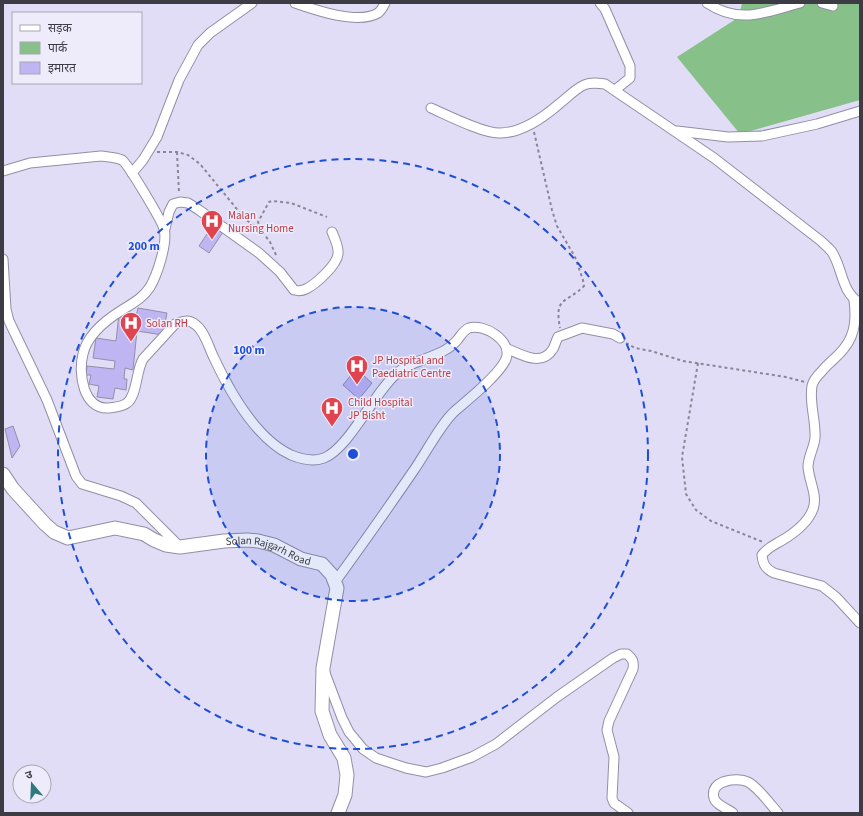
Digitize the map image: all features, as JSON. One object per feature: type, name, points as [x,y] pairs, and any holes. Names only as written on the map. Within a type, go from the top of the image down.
[{"type":"main road","name":"Solan Rajgarh Road","points":[[3,474],[13,489],[54,532],[68,538],[115,528],[144,534],[166,545],[180,547],[247,540],[274,545],[301,559],[322,564],[332,575],[335,582]]},
{"type":"main road","points":[[335,582],[337,588],[323,668],[322,711],[330,735],[344,758],[347,775],[345,795],[338,813]]},
{"type":"street","points":[[132,173],[158,137],[179,80],[198,46],[210,33],[252,3]]},
{"type":"street","points":[[296,3],[321,12],[358,18],[371,16],[379,12],[384,3]]},
{"type":"street","points":[[600,3],[605,9],[630,66],[630,78],[615,90]]},
{"type":"street","points":[[707,3],[718,10],[732,14],[755,15],[800,3]]},
{"type":"street","points":[[822,3],[833,6]]},
{"type":"street","points":[[431,108],[489,132],[500,133],[517,130],[532,123],[584,85],[594,83],[605,84],[714,158],[832,251],[837,261],[847,292],[857,302],[853,333],[846,346],[824,368],[812,384],[811,393],[815,440],[808,468],[813,489],[814,507],[810,517],[802,525],[762,555],[764,566],[768,570],[826,588],[860,623]]},
{"type":"street","points":[[674,131],[728,137],[762,136],[817,124],[860,111]]},
{"type":"street","points":[[3,171],[30,163],[101,156],[122,160],[132,173],[165,229]]},
{"type":"street","points":[[332,232],[338,254],[334,265],[307,289],[299,291],[294,290],[280,272],[260,253],[199,210],[188,203],[180,202],[174,204],[171,208],[165,229],[165,241],[155,277],[149,288],[140,299],[121,310],[88,340],[83,354],[82,373],[84,389],[88,398],[98,406],[106,408],[117,407],[126,403],[131,398],[134,391],[136,377],[143,359],[175,324],[181,321],[188,321],[196,325],[204,336],[214,359],[238,402],[260,432],[279,450],[299,459],[312,460],[324,458],[336,450],[397,372],[452,346],[464,331],[470,328],[477,327],[492,332],[502,340],[508,349],[528,358],[534,359],[541,358],[548,354],[553,349],[558,337],[582,328],[613,334],[620,338]]},
{"type":"street","points":[[3,259],[6,309],[9,321],[47,400],[76,476],[82,484],[121,496],[136,503],[180,547]]},
{"type":"street","points":[[335,582],[451,415],[486,384],[504,363],[508,349]]},
{"type":"street","points":[[323,668],[342,718],[349,732],[363,749],[376,758],[406,768],[426,772],[472,757],[496,744],[557,697],[614,658],[621,654],[628,654],[633,658],[633,669],[609,721],[607,730],[614,756],[612,798],[614,803],[628,813]]},
{"type":"street","points":[[733,813],[716,802],[714,798],[714,791],[718,784],[728,780],[737,779],[748,782],[759,791],[778,813]]},
{"type":"path","points":[[532,123],[557,226],[575,257],[584,286],[560,304],[558,313],[562,336]]},
{"type":"path","points":[[148,152],[177,152],[188,155],[200,164],[245,219],[261,230]]},
{"type":"path","points":[[177,152],[180,202]]},
{"type":"path","points":[[278,259],[258,222],[265,210],[266,205],[272,201],[291,203],[327,217]]},
{"type":"path","points":[[620,338],[628,345],[635,348],[651,351],[683,361],[786,377],[812,384]]},
{"type":"path","points":[[698,363],[682,457],[686,494],[696,510],[711,521],[772,546]]},
{"type":"green space","points":[[742,3],[860,3],[860,100],[740,134],[677,57],[739,17]]},
{"type":"building","points":[[213,225],[223,232],[209,253],[199,246]]},
{"type":"building","points":[[138,308],[167,313],[163,335],[137,331],[133,370],[125,368],[124,379],[127,379],[126,390],[115,388],[113,399],[97,397],[99,386],[89,384],[91,375],[86,375],[87,366],[114,369],[115,361],[93,358],[96,338],[116,341],[119,314],[136,316]]},
{"type":"building","points":[[356,369],[372,383],[359,399],[343,385]]},
{"type":"building","points":[[13,426],[20,446],[12,458],[5,429]]},
{"type":"place","name":"Malan Nursing Home","points":[[212,240]]},
{"type":"place","name":"Solan RH","points":[[131,342]]},
{"type":"place","name":"JP Hospital and Paediatric Centre","points":[[357,386]]},
{"type":"place","name":"Child Hospital JP Bisht","points":[[332,428]]}]
